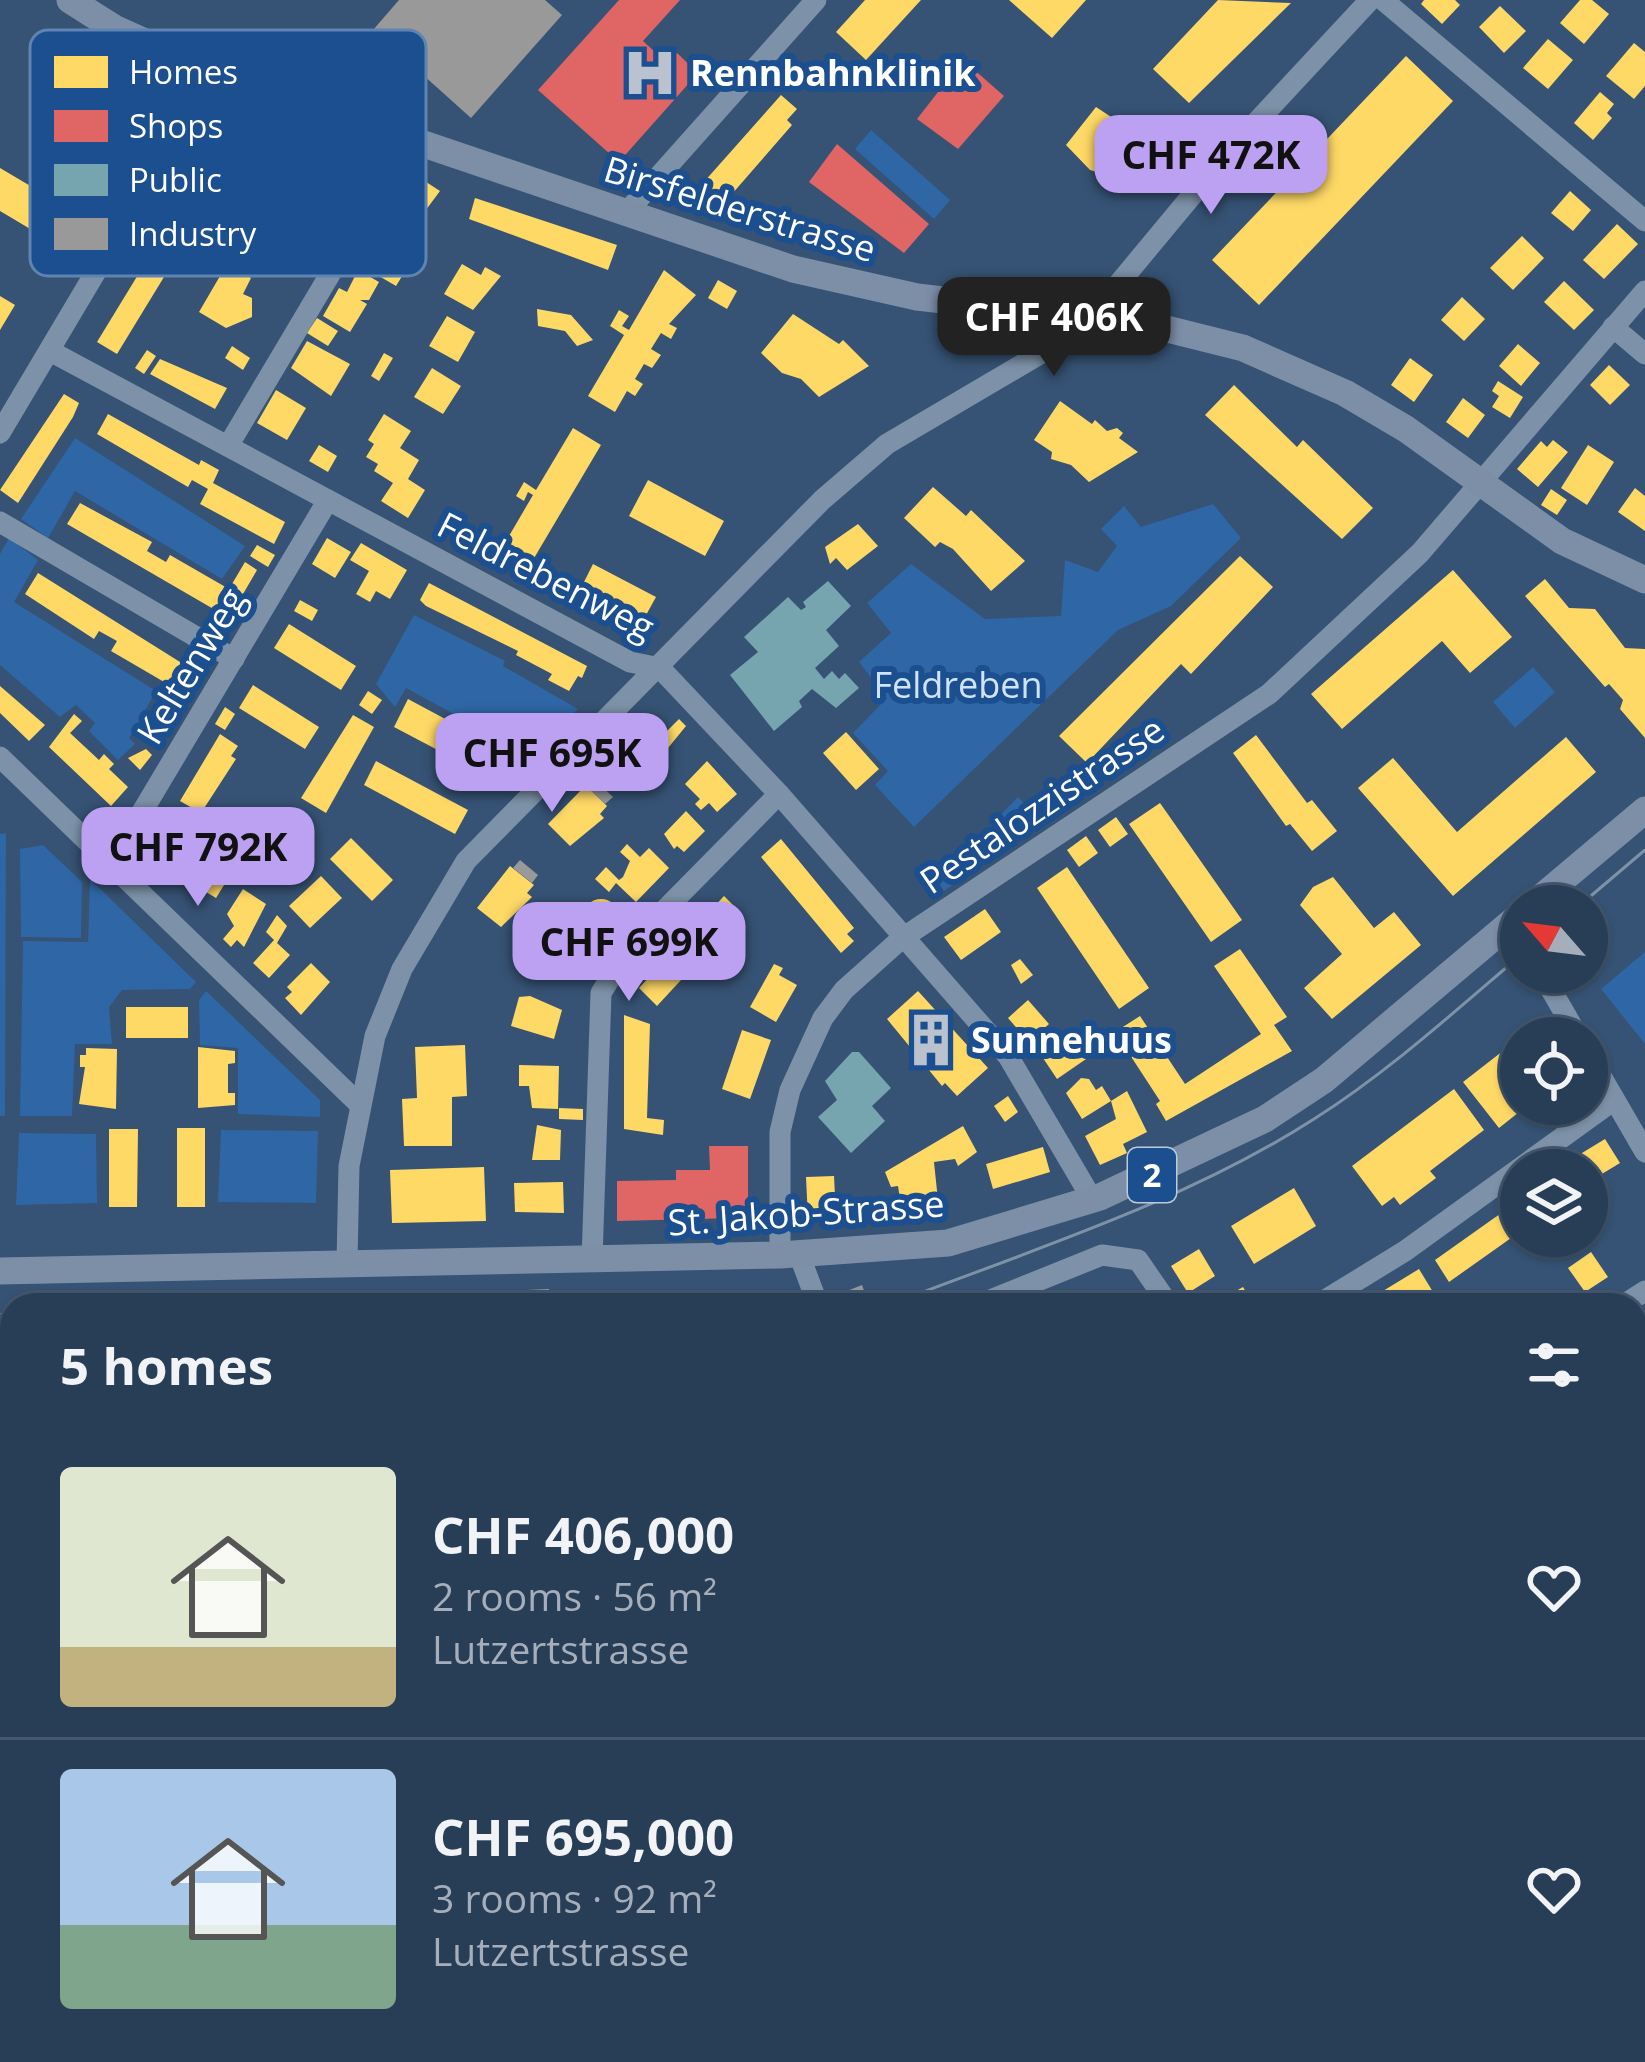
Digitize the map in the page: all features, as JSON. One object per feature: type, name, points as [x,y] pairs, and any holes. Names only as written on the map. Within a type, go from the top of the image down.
[{"type":"main road","name":"Birsfelderstrasse","points":[[70,0],[118,30]]},
{"type":"main road","name":"Birsfelderstrasse","points":[[426,143],[847,284],[1143,323],[1285,365],[1406,429],[1562,542],[1645,580]]},
{"type":"main road","points":[[1556,885],[1645,810]]},
{"type":"main road","name":"St. Jakob-Strasse","points":[[0,1271],[592,1260],[948,1243],[1092,1199],[1203,1151],[1324,1080],[1500,932]]},
{"type":"street","points":[[626,213],[808,9],[783,0]]},
{"type":"street","points":[[347,1262],[349,1166],[357,1102],[375,1036],[402,969],[466,861],[780,541],[887,444],[1046,351],[1091,317],[1223,158],[1370,0]]},
{"type":"street","points":[[1383,0],[1645,221]]},
{"type":"street","points":[[0,433],[94,276]]},
{"type":"street","points":[[228,446],[329,276]]},
{"type":"street","name":"Pestalozzistrasse","points":[[789,1254],[780,1132],[790,1090],[835,1002],[901,939],[1269,694],[1420,553],[1645,291]]},
{"type":"street","points":[[1613,327],[1645,354]]},
{"type":"street","name":"Feldrebenweg","points":[[50,351],[630,662],[660,668],[779,794],[1008,1056],[1092,1199]]},
{"type":"street","name":"Keltenweg","points":[[110,865],[328,500]]},
{"type":"street","points":[[0,522],[234,658]]},
{"type":"street","points":[[0,757],[357,1102]]},
{"type":"street","points":[[592,1260],[601,994],[632,943],[779,794]]},
{"type":"street","points":[[1608,1089],[1645,1152]]},
{"type":"street","points":[[1337,1293],[1405,1251],[1614,1100]]},
{"type":"street","points":[[789,1254],[811,1293]]},
{"type":"street","points":[[1008,1293],[1102,1255],[1138,1260],[1160,1293]]},
{"type":"green space","points":[[871,130],[950,200],[934,219],[855,149]]},
{"type":"green space","points":[[75,438],[245,546],[222,579],[75,491],[48,538],[21,519]]},
{"type":"green space","name":"Feldreben","points":[[1213,504],[1241,538],[1171,606],[1118,630],[914,827],[875,785],[888,771],[853,733],[887,698],[859,662],[891,633],[867,603],[911,564],[985,619],[1061,616],[1065,560],[1098,572],[1117,546],[1101,529],[1124,506],[1141,527]]},
{"type":"green space","points":[[9,538],[38,560],[14,602],[156,691],[129,738],[135,744],[118,760],[89,731],[95,723],[76,705],[60,717],[0,665],[0,554]]},
{"type":"green space","points":[[414,615],[505,661],[503,666],[578,709],[531,756],[406,688],[395,707],[376,684]]},
{"type":"green space","points":[[1533,667],[1555,692],[1515,728],[1493,702]]},
{"type":"green space","points":[[1018,797],[1043,822],[944,891],[937,880]]},
{"type":"green space","points":[[6,833],[5,1116],[0,1116],[0,834]]},
{"type":"green space","points":[[43,845],[82,882],[81,938],[21,937],[20,849]]},
{"type":"green space","points":[[90,879],[196,982],[190,989],[122,990],[109,1007],[112,1044],[75,1044],[72,1116],[20,1116],[23,941],[88,942]]},
{"type":"green space","points":[[1645,952],[1645,1044],[1604,993],[1608,983]]},
{"type":"green space","points":[[206,991],[320,1100],[320,1117],[238,1114],[238,1048],[200,1045],[199,1000]]},
{"type":"green space","points":[[221,1130],[318,1131],[316,1203],[218,1202]]},
{"type":"green space","points":[[19,1133],[96,1134],[97,1203],[16,1205]]},
{"type":"building: Homes","points":[[865,0],[921,0],[866,60],[836,32]]},
{"type":"building: Homes","points":[[1009,0],[1086,0],[1052,38]]},
{"type":"building: Homes","points":[[1218,0],[1291,3],[1189,103],[1153,69]]},
{"type":"building: Homes","points":[[1424,0],[1455,0],[1460,5],[1442,24],[1421,4]]},
{"type":"building: Homes","points":[[1580,0],[1592,0],[1609,14],[1584,44],[1560,23]]},
{"type":"building: Homes","points":[[1500,6],[1526,31],[1504,53],[1479,27]]},
{"type":"building: Homes","points":[[1548,39],[1573,60],[1548,89],[1523,68]]},
{"type":"building: Homes","points":[[1634,43],[1645,52],[1645,86],[1634,99],[1606,76]]},
{"type":"building: Homes","points":[[1406,56],[1453,101],[1259,305],[1212,260]]},
{"type":"building: Homes","points":[[1600,92],[1614,104],[1607,113],[1612,118],[1593,140],[1574,123]]},
{"type":"building: Homes","points":[[781,95],[797,109],[787,120],[792,125],[725,202],[703,183]]},
{"type":"building: Homes","points":[[1096,107],[1143,138],[1148,133],[1171,159],[1122,189],[1107,175],[1090,170],[1066,145]]},
{"type":"building: Homes","points":[[0,168],[30,186],[30,229],[0,211]]},
{"type":"building: Homes","points":[[426,182],[440,191],[426,210]]},
{"type":"building: Homes","points":[[1570,191],[1591,210],[1573,231],[1551,213]]},
{"type":"building: Homes","points":[[475,198],[617,245],[608,270],[469,219]]},
{"type":"building: Homes","points":[[1617,224],[1638,244],[1604,279],[1583,260]]},
{"type":"building: Homes","points":[[1522,236],[1544,258],[1513,290],[1490,268]]},
{"type":"building: Homes","points":[[462,264],[481,275],[485,267],[501,276],[473,310],[444,294]]},
{"type":"building: Homes","points":[[664,270],[696,295],[669,324],[677,328],[671,339],[661,333],[651,349],[661,355],[652,368],[644,364],[635,379],[643,384],[635,396],[627,391],[615,412],[588,396],[624,335],[610,326],[619,310],[629,316],[622,326],[629,330]]},
{"type":"building: Homes","points":[[137,276],[165,276],[117,354],[97,342]]},
{"type":"building: Homes","points":[[220,276],[251,278],[243,294],[252,298],[252,317],[226,328],[199,312]]},
{"type":"building: Homes","points":[[355,276],[379,282],[369,300],[360,300],[367,304],[350,332],[323,316],[339,288],[347,292]]},
{"type":"building: Homes","points":[[379,276],[402,276],[396,286]]},
{"type":"building: Homes","points":[[718,280],[737,291],[727,309],[708,298]]},
{"type":"building: Homes","points":[[1564,281],[1594,310],[1574,330],[1544,302]]},
{"type":"building: Homes","points":[[0,296],[15,305],[0,330]]},
{"type":"building: Homes","points":[[1462,297],[1485,319],[1464,341],[1441,320]]},
{"type":"building: Homes","points":[[537,309],[571,315],[593,340],[577,346],[565,331],[538,326]]},
{"type":"building: Homes","points":[[793,314],[839,344],[843,340],[869,366],[819,397],[801,379],[782,373],[761,353]]},
{"type":"building: Homes","points":[[447,316],[475,332],[458,362],[429,346]]},
{"type":"building: Homes","points":[[317,318],[338,331],[328,346],[307,333]]},
{"type":"building: Homes","points":[[307,341],[350,364],[331,396],[291,368]]},
{"type":"building: Homes","points":[[1518,344],[1540,363],[1521,386],[1499,366]]},
{"type":"building: Homes","points":[[232,346],[250,358],[243,370],[225,358]]},
{"type":"building: Homes","points":[[147,350],[156,356],[144,374],[135,368]]},
{"type":"building: Homes","points":[[384,353],[393,358],[379,381],[371,376]]},
{"type":"building: Homes","points":[[1410,358],[1433,375],[1414,402],[1391,385]]},
{"type":"building: Homes","points":[[160,359],[227,388],[215,409],[150,374]]},
{"type":"building: Homes","points":[[1609,365],[1630,385],[1610,405],[1590,385]]},
{"type":"building: Homes","points":[[432,368],[461,386],[443,414],[414,397]]},
{"type":"building: Homes","points":[[1498,381],[1523,397],[1510,418],[1492,407],[1499,396],[1492,391]]},
{"type":"building: Homes","points":[[1234,385],[1297,447],[1303,440],[1373,508],[1342,539],[1205,415]]},
{"type":"building: Homes","points":[[276,390],[306,408],[287,440],[257,423]]},
{"type":"building: Homes","points":[[64,394],[79,403],[18,503],[0,490]]},
{"type":"building: Homes","points":[[1463,398],[1485,415],[1468,438],[1446,422]]},
{"type":"building: Homes","points":[[1060,401],[1092,424],[1095,420],[1107,431],[1117,428],[1123,433],[1119,438],[1138,452],[1089,482],[1071,465],[1051,459],[1052,452],[1034,440]]},
{"type":"building: Homes","points":[[108,414],[199,465],[201,460],[219,470],[213,483],[285,522],[274,544],[200,504],[208,489],[192,480],[188,487],[97,434]]},
{"type":"building: Homes","points":[[384,414],[411,431],[400,448],[419,460],[408,479],[425,490],[408,518],[381,501],[393,483],[374,471],[378,464],[366,457],[374,444],[368,440]]},
{"type":"building: Homes","points":[[573,428],[601,445],[527,570],[499,553],[533,495],[528,492],[524,501],[516,496],[524,482],[536,490]]},
{"type":"building: Homes","points":[[1553,440],[1568,452],[1538,487],[1517,469],[1541,441],[1547,447]]},
{"type":"building: Homes","points":[[319,445],[337,456],[328,472],[309,461]]},
{"type":"building: Homes","points":[[1588,445],[1614,462],[1587,505],[1561,488]]},
{"type":"building: Homes","points":[[648,480],[724,521],[705,556],[629,516]]},
{"type":"building: Homes","points":[[933,487],[966,516],[971,510],[1025,561],[991,591],[953,549],[940,542],[935,547],[904,518]]},
{"type":"building: Homes","points":[[1635,488],[1645,496],[1645,531],[1618,512]]},
{"type":"building: Homes","points":[[1551,489],[1567,500],[1557,515],[1541,505]]},
{"type":"building: Homes","points":[[80,503],[152,542],[147,551],[166,562],[170,555],[229,589],[245,562],[257,570],[229,618],[67,524]]},
{"type":"building: Homes","points":[[858,524],[878,546],[847,570],[836,558],[830,564],[825,547]]},
{"type":"building: Homes","points":[[327,538],[351,552],[335,578],[312,564]]},
{"type":"building: Homes","points":[[361,543],[407,570],[390,599],[376,591],[370,602],[356,594],[369,571],[350,560]]},
{"type":"building: Homes","points":[[257,545],[275,555],[268,567],[250,556]]},
{"type":"building: Homes","points":[[1240,556],[1273,587],[1191,674],[1181,664],[1087,763],[1059,736]]},
{"type":"building: Homes","points":[[593,564],[656,597],[640,626],[594,605],[596,601],[579,592]]},
{"type":"building: Homes","points":[[1453,570],[1512,637],[1470,673],[1442,641],[1342,729],[1311,694]]},
{"type":"building: Homes","points":[[38,573],[196,672],[175,713],[164,706],[171,686],[111,651],[117,641],[99,631],[94,639],[25,594]]},
{"type":"building: Homes","points":[[1545,579],[1569,608],[1595,609],[1625,648],[1645,649],[1645,738],[1620,709],[1623,700],[1609,684],[1605,687],[1525,596]]},
{"type":"building: Homes","points":[[429,583],[587,666],[582,678],[578,676],[569,691],[548,680],[552,674],[516,655],[518,651],[426,606],[420,600]]},
{"type":"building: Homes","points":[[300,600],[318,610],[312,621],[294,611]]},
{"type":"building: Homes","points":[[289,624],[356,666],[341,690],[274,648]]},
{"type":"building: Homes","points":[[253,685],[319,727],[305,749],[239,708]]},
{"type":"building: Homes","points":[[0,686],[45,725],[29,741],[0,713]]},
{"type":"building: Homes","points":[[368,691],[382,700],[372,714],[359,705]]},
{"type":"building: Homes","points":[[408,699],[518,758],[504,785],[394,727]]},
{"type":"building: Homes","points":[[157,703],[164,706],[157,717],[151,713]]},
{"type":"building: Homes","points":[[225,707],[235,714],[225,730],[215,724]]},
{"type":"building: Homes","points":[[74,714],[82,721],[70,733],[99,760],[104,754],[114,764],[109,769],[128,787],[111,806],[49,747]]},
{"type":"building: Homes","points":[[353,715],[374,727],[326,813],[301,798]]},
{"type":"building: Homes","points":[[148,716],[168,731],[157,745],[138,730]]},
{"type":"building: Homes","points":[[652,718],[666,732],[679,719],[686,726],[655,764],[630,739]]},
{"type":"building: Homes","points":[[846,732],[879,769],[856,790],[823,753]]},
{"type":"building: Homes","points":[[220,734],[238,746],[231,756],[236,759],[201,813],[180,801]]},
{"type":"building: Homes","points":[[1256,735],[1307,803],[1312,800],[1337,831],[1312,851],[1290,824],[1286,826],[1233,753]]},
{"type":"building: Homes","points":[[1566,737],[1596,772],[1453,896],[1358,788],[1393,758],[1457,832]]},
{"type":"building: Homes","points":[[146,749],[152,755],[140,770],[128,758]]},
{"type":"building: Homes","points":[[376,761],[468,810],[455,834],[364,785]]},
{"type":"building: Homes","points":[[707,761],[737,794],[717,812],[709,803],[701,810],[695,804],[700,799],[685,784]]},
{"type":"building: Homes","points":[[586,785],[607,806],[600,814],[604,818],[570,846],[548,824]]},
{"type":"building: Homes","points":[[1160,803],[1242,920],[1211,942],[1129,824]]},
{"type":"building: Homes","points":[[686,811],[705,831],[684,852],[677,846],[674,849],[664,834]]},
{"type":"building: Homes","points":[[1116,817],[1128,834],[1110,847],[1098,830]]},
{"type":"building: Homes","points":[[154,831],[181,847],[164,874],[138,857]]},
{"type":"building: Homes","points":[[300,833],[314,841],[306,856],[292,847]]},
{"type":"building: Homes","points":[[1086,836],[1098,853],[1079,867],[1067,850]]},
{"type":"building: Homes","points":[[351,838],[393,880],[372,901],[330,859]]},
{"type":"building: Homes","points":[[781,839],[854,928],[847,934],[854,941],[841,953],[761,857]]},
{"type":"building: Homes","points":[[627,844],[640,857],[649,848],[669,868],[636,902],[616,883],[609,892],[595,879],[606,867],[619,880],[623,877],[630,861],[620,852]]},
{"type":"building: Homes","points":[[204,862],[229,877],[216,898],[191,883]]},
{"type":"building: Homes","points":[[510,866],[534,885],[527,893],[532,897],[501,927],[477,908]]},
{"type":"building: Homes","points":[[1067,867],[1149,988],[1119,1009],[1037,888]]},
{"type":"building: Homes","points":[[321,876],[342,898],[310,928],[289,906]]},
{"type":"building: Homes","points":[[1333,877],[1374,928],[1394,912],[1421,945],[1332,1019],[1304,988],[1342,954],[1300,905],[1313,887]]},
{"type":"building: Homes","points":[[243,889],[266,904],[244,947],[237,940],[231,947],[223,939],[234,926],[227,914]]},
{"type":"building: Homes","points":[[724,896],[742,914],[657,1006],[639,988]]},
{"type":"building: Homes","points":[[601,899],[614,904],[619,917],[614,930],[601,935],[588,930],[583,917],[588,904]]},
{"type":"building: Homes","points":[[985,909],[1001,932],[961,960],[944,937]]},
{"type":"building: Homes","points":[[277,915],[287,926],[277,943],[290,955],[269,978],[253,963],[274,940],[266,932]]},
{"type":"building: Homes","points":[[548,931],[586,951],[569,980],[534,964]]},
{"type":"building: Homes","points":[[1240,949],[1287,1017],[1274,1025],[1292,1051],[1166,1121],[1156,1104],[1160,1101],[1115,1032],[1140,1016],[1185,1084],[1261,1034],[1214,966]]},
{"type":"building: Homes","points":[[1020,959],[1033,975],[1021,984],[1011,965]]},
{"type":"building: Homes","points":[[311,963],[330,982],[301,1015],[285,998],[292,992],[287,987]]},
{"type":"building: Homes","points":[[774,964],[783,968],[779,975],[797,985],[776,1022],[750,1007]]},
{"type":"building: Homes","name":"Sunnehuus","points":[[918,991],[988,1068],[957,1096],[945,1083],[942,1086],[887,1019]]},
{"type":"building: Homes","points":[[530,996],[562,1010],[554,1039],[511,1026],[519,997]]},
{"type":"building: Homes","points":[[1028,1000],[1049,1024],[1029,1042],[1008,1018]]},
{"type":"building: Homes","points":[[126,1007],[188,1007],[188,1038],[126,1038]]},
{"type":"building: Homes","points":[[624,1015],[650,1024],[647,1118],[664,1120],[663,1135],[624,1129]]},
{"type":"building: Homes","points":[[742,1030],[771,1040],[750,1099],[722,1089]]},
{"type":"building: Homes","points":[[1074,1036],[1089,1057],[1057,1079],[1041,1055],[1058,1040],[1061,1044]]},
{"type":"building: Homes","points":[[465,1045],[467,1096],[452,1097],[452,1146],[404,1146],[402,1099],[417,1098],[415,1047]]},
{"type":"building: Homes","points":[[198,1047],[235,1051],[235,1063],[228,1064],[228,1093],[235,1093],[235,1105],[198,1108]]},
{"type":"building: Homes","points":[[86,1048],[117,1049],[116,1109],[79,1104],[85,1067],[80,1067],[80,1055],[86,1055]]},
{"type":"building: Homes","points":[[1500,1053],[1503,1125],[1499,1128],[1463,1082]]},
{"type":"building: Homes","points":[[519,1065],[559,1066],[558,1109],[532,1108],[529,1086],[519,1086]]},
{"type":"building: Homes","points":[[1081,1078],[1089,1079],[1096,1090],[1102,1086],[1111,1101],[1082,1119],[1066,1093]]},
{"type":"building: Homes","points":[[1454,1089],[1484,1130],[1430,1171],[1436,1178],[1400,1205],[1394,1197],[1382,1206],[1352,1166]]},
{"type":"building: Homes","points":[[1127,1091],[1147,1132],[1123,1144],[1127,1153],[1100,1165],[1085,1136],[1116,1119],[1111,1101]]},
{"type":"building: Homes","points":[[1008,1096],[1018,1112],[1005,1122],[994,1106]]},
{"type":"building: Homes","points":[[559,1108],[583,1109],[583,1120],[559,1119]]},
{"type":"building: Homes","points":[[537,1125],[561,1130],[560,1160],[532,1160]]},
{"type":"building: Homes","points":[[963,1126],[977,1152],[958,1166],[955,1159],[934,1162],[939,1210],[903,1218],[898,1186],[891,1187],[885,1172]]},
{"type":"building: Homes","points":[[177,1128],[205,1128],[205,1207],[177,1207]]},
{"type":"building: Homes","points":[[109,1129],[138,1129],[137,1207],[109,1207]]},
{"type":"building: Homes","points":[[1605,1139],[1620,1163],[1608,1170],[1608,1149],[1589,1149]]},
{"type":"building: Homes","points":[[1043,1147],[1050,1172],[993,1189],[986,1164]]},
{"type":"building: Homes","points":[[484,1167],[486,1221],[392,1223],[390,1170]]},
{"type":"building: Homes","points":[[834,1176],[836,1217],[808,1219],[806,1177]]},
{"type":"building: Homes","points":[[563,1182],[564,1213],[515,1212],[514,1183]]},
{"type":"building: Homes","points":[[1294,1188],[1316,1226],[1254,1264],[1231,1226]]},
{"type":"building: Homes","points":[[1500,1214],[1500,1246],[1449,1282],[1435,1260]]},
{"type":"building: Homes","points":[[1199,1249],[1215,1276],[1188,1293],[1171,1266]]},
{"type":"building: Homes","points":[[1584,1257],[1594,1257],[1608,1277],[1585,1292],[1568,1268]]},
{"type":"building: Homes","points":[[1419,1269],[1433,1292],[1431,1293],[1380,1293]]},
{"type":"building: Shops","points":[[619,0],[680,0],[643,41],[667,63],[677,53],[698,73],[619,162],[538,90]]},
{"type":"building: Shops","points":[[963,60],[1004,96],[958,149],[917,119]]},
{"type":"building: Shops","points":[[837,144],[929,224],[904,253],[809,182]]},
{"type":"building: Shops","points":[[709,1146],[748,1146],[748,1207],[736,1218],[617,1221],[617,1181],[676,1180],[676,1170],[710,1170]]},
{"type":"building: Public","points":[[828,581],[851,606],[826,630],[839,646],[815,668],[824,679],[832,671],[839,679],[845,673],[859,688],[836,708],[812,689],[799,701],[802,707],[774,731],[730,675],[758,652],[744,637],[788,597],[801,610],[806,607],[803,602]]},
{"type":"building: Public","points":[[852,1052],[859,1052],[891,1088],[872,1106],[885,1121],[851,1153],[818,1117],[837,1100],[825,1081]]},
{"type":"building: Industry","points":[[399,0],[545,0],[562,15],[471,118],[426,78],[426,30],[373,30]]},
{"type":"building: Industry","points":[[596,781],[613,797],[605,804],[588,788]]},
{"type":"building: Industry","points":[[520,860],[538,875],[532,883],[513,868]]},
{"type":"building: Industry","points":[[862,1285],[865,1293],[842,1293]]},
{"type":"building: Industry","points":[[549,1289],[549,1293],[501,1293]]},
{"type":"tram line","points":[[1604,885],[1645,850]]},
{"type":"tram line","points":[[920,1293],[1160,1200],[1265,1149],[1368,1082],[1500,973]]},
{"type":"place","name":"Rennbahnklinik","points":[[650,73]]},
{"type":"place","name":"Sunnehuus","points":[[931,1040]]}]
